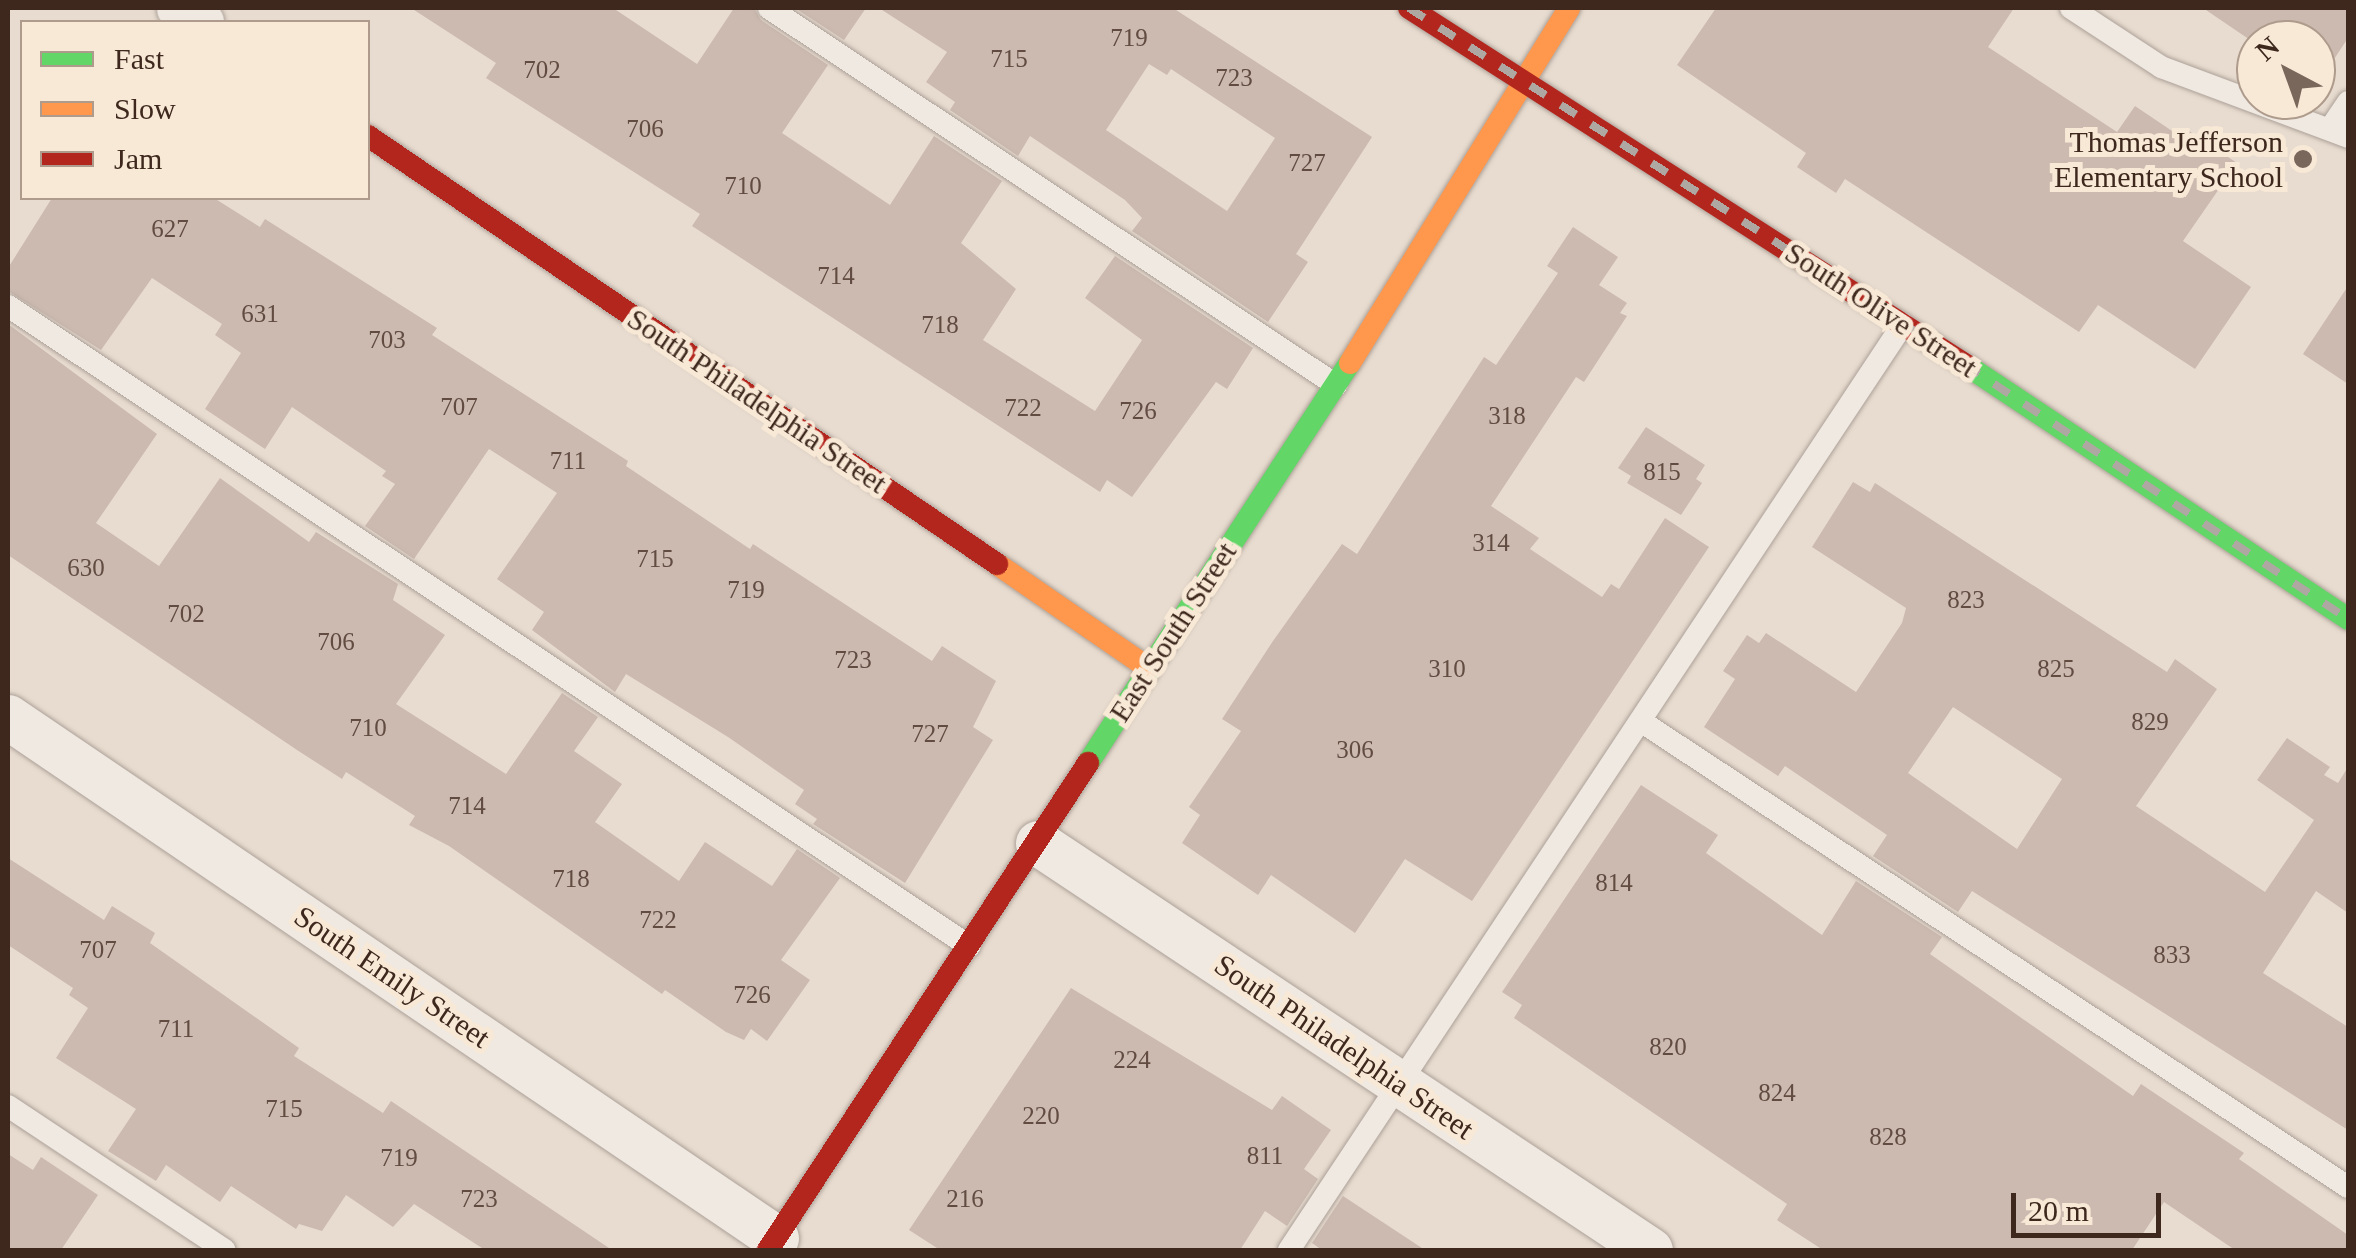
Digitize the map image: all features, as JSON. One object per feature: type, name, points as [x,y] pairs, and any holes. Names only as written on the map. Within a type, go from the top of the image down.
[{"type":"street","name":"South Olive Street","points":[[1409,8],[1904,324],[2348,620]]},
{"type":"street","name":"East South Street","points":[[772,1244],[1336,385],[1520,81],[1569,8]]},
{"type":"street","name":"South Philadelphia Street","points":[[370,137],[1148,667]]},
{"type":"street","name":"South Emily Street","points":[[8,716],[772,1244]]},
{"type":"street","name":"South Philadelphia Street","points":[[1038,844],[1650,1250]]},
{"type":"lane","points":[[769,8],[1336,385]]},
{"type":"lane","points":[[2071,8],[2160,67],[2340,132],[2348,102]]},
{"type":"lane","points":[[8,306],[969,946]]},
{"type":"lane","points":[[1290,1250],[1904,324]]},
{"type":"lane","points":[[1642,722],[2348,1187]]},
{"type":"lane","points":[[8,1106],[225,1250]]},
{"type":"building","points":[[411,8],[613,8],[697,64],[734,8],[754,8],[761,20],[828,65],[782,133],[890,205],[934,136],[1002,181],[961,243],[1016,289],[983,340],[1095,411],[1142,340],[1085,298],[1115,256],[1253,348],[1227,389],[1216,382],[1132,497],[1107,480],[1100,492],[692,226],[700,214],[486,78],[496,63]]},
{"type":"building","points":[[795,8],[866,8],[844,40]]},
{"type":"building","points":[[879,8],[1173,8],[1372,137],[1296,254],[1308,262],[1268,322],[1132,231],[1142,218],[1125,200],[1030,136],[1018,156],[950,110],[955,102],[926,82],[947,52]],"holes":[[[1149,64],[1167,75],[1171,69],[1275,138],[1227,211],[1106,130]]]},
{"type":"building","points":[[1716,8],[2014,8],[1988,47],[2117,132],[2135,106],[2184,139],[2189,131],[2237,163],[2183,241],[2251,287],[2195,369],[2098,305],[2079,332],[1845,179],[1836,193],[1797,167],[1806,153],[1677,65]]},
{"type":"building","points":[[2203,8],[2348,8],[2348,38],[2336,56],[2336,20],[2236,20],[2236,30]]},
{"type":"building","points":[[51,200],[217,200],[260,227],[265,219],[437,328],[432,335],[628,461],[626,466],[750,549],[753,544],[932,661],[942,646],[996,681],[973,727],[993,740],[905,883],[813,824],[817,819],[795,804],[804,790],[728,737],[626,674],[615,692],[532,630],[544,612],[497,579],[557,493],[489,449],[414,559],[365,526],[395,484],[382,476],[386,471],[292,407],[265,449],[205,409],[241,353],[215,335],[222,324],[152,278],[101,350],[8,291],[8,268]]},
{"type":"building","points":[[1573,227],[1618,257],[1599,285],[1627,303],[1620,313],[1627,316],[1584,382],[1576,377],[1491,506],[1539,538],[1530,549],[1602,597],[1611,584],[1619,589],[1665,518],[1709,547],[1472,901],[1405,859],[1355,933],[1271,875],[1258,895],[1182,843],[1200,815],[1189,807],[1241,731],[1222,719],[1273,641],[1342,544],[1357,554],[1484,357],[1496,365],[1558,273],[1547,266]]},
{"type":"building","points":[[2348,286],[2348,384],[2303,354]]},
{"type":"building","points":[[8,324],[157,434],[96,523],[159,566],[220,478],[309,542],[316,532],[398,584],[393,600],[445,635],[396,704],[506,774],[562,693],[598,717],[574,751],[622,784],[595,822],[679,881],[705,842],[772,886],[797,849],[840,878],[781,960],[810,980],[767,1041],[751,1029],[744,1040],[726,1032],[665,990],[662,994],[449,846],[409,825],[415,816],[346,772],[342,779],[8,555]]},
{"type":"building","points":[[1646,427],[1705,465],[1696,479],[1702,483],[1681,515],[1627,483],[1631,476],[1618,468]]},
{"type":"building","points":[[1853,482],[1870,492],[1875,483],[2167,672],[2175,659],[2217,689],[2136,806],[2265,892],[2314,820],[2257,780],[2287,738],[2330,767],[2324,775],[2338,783],[2348,767],[2348,913],[2316,891],[2263,973],[2348,1027],[2348,1130],[1972,891],[1958,912],[1873,856],[1887,835],[1785,766],[1778,776],[1704,727],[1735,679],[1723,671],[1747,635],[1759,643],[1766,633],[1856,692],[1902,623],[1906,608],[1812,547]],"holes":[[[1953,707],[2062,779],[2017,849],[1908,773]]]},
{"type":"building","points":[[1641,785],[1718,835],[1706,853],[1822,935],[1856,881],[1942,937],[1930,954],[2133,1096],[2141,1084],[2244,1153],[2239,1159],[2348,1235],[2348,1250],[2235,1250],[2164,1202],[2132,1250],[1823,1250],[1777,1220],[1787,1204],[1514,1018],[1522,1005],[1502,992]]},
{"type":"building","points":[[8,858],[104,920],[112,906],[155,933],[150,943],[299,1048],[294,1056],[383,1113],[391,1101],[612,1250],[485,1250],[414,1204],[393,1227],[346,1195],[322,1231],[299,1224],[296,1229],[231,1186],[220,1202],[166,1165],[156,1181],[108,1151],[136,1109],[56,1058],[88,1008],[69,995],[73,988],[8,945]]},
{"type":"building","points":[[1071,988],[1272,1110],[1282,1096],[1331,1130],[1304,1169],[1318,1179],[1287,1226],[1265,1211],[1240,1250],[940,1250],[909,1230]]},
{"type":"building","points":[[8,1154],[33,1170],[41,1157],[98,1195],[61,1250],[8,1250]]},
{"type":"building","points":[[1343,1196],[1425,1250],[1322,1250],[1312,1243]]},
{"type":"railway","points":[[1409,8],[1904,324],[2348,619]]},
{"type":"traffic: fast","points":[[1088,763],[1350,363]]},
{"type":"traffic: fast","points":[[1969,367],[2348,619]]},
{"type":"traffic: slow","points":[[1350,363],[1569,8]]},
{"type":"traffic: slow","points":[[997,564],[1147,667]]},
{"type":"traffic: jam","points":[[1409,8],[1969,367]]},
{"type":"traffic: jam","points":[[370,137],[997,564]]},
{"type":"traffic: jam","points":[[768,1250],[1088,763]]},
{"type":"place","name":"Thomas Jefferson Elementary School","points":[[2303,159]]}]
